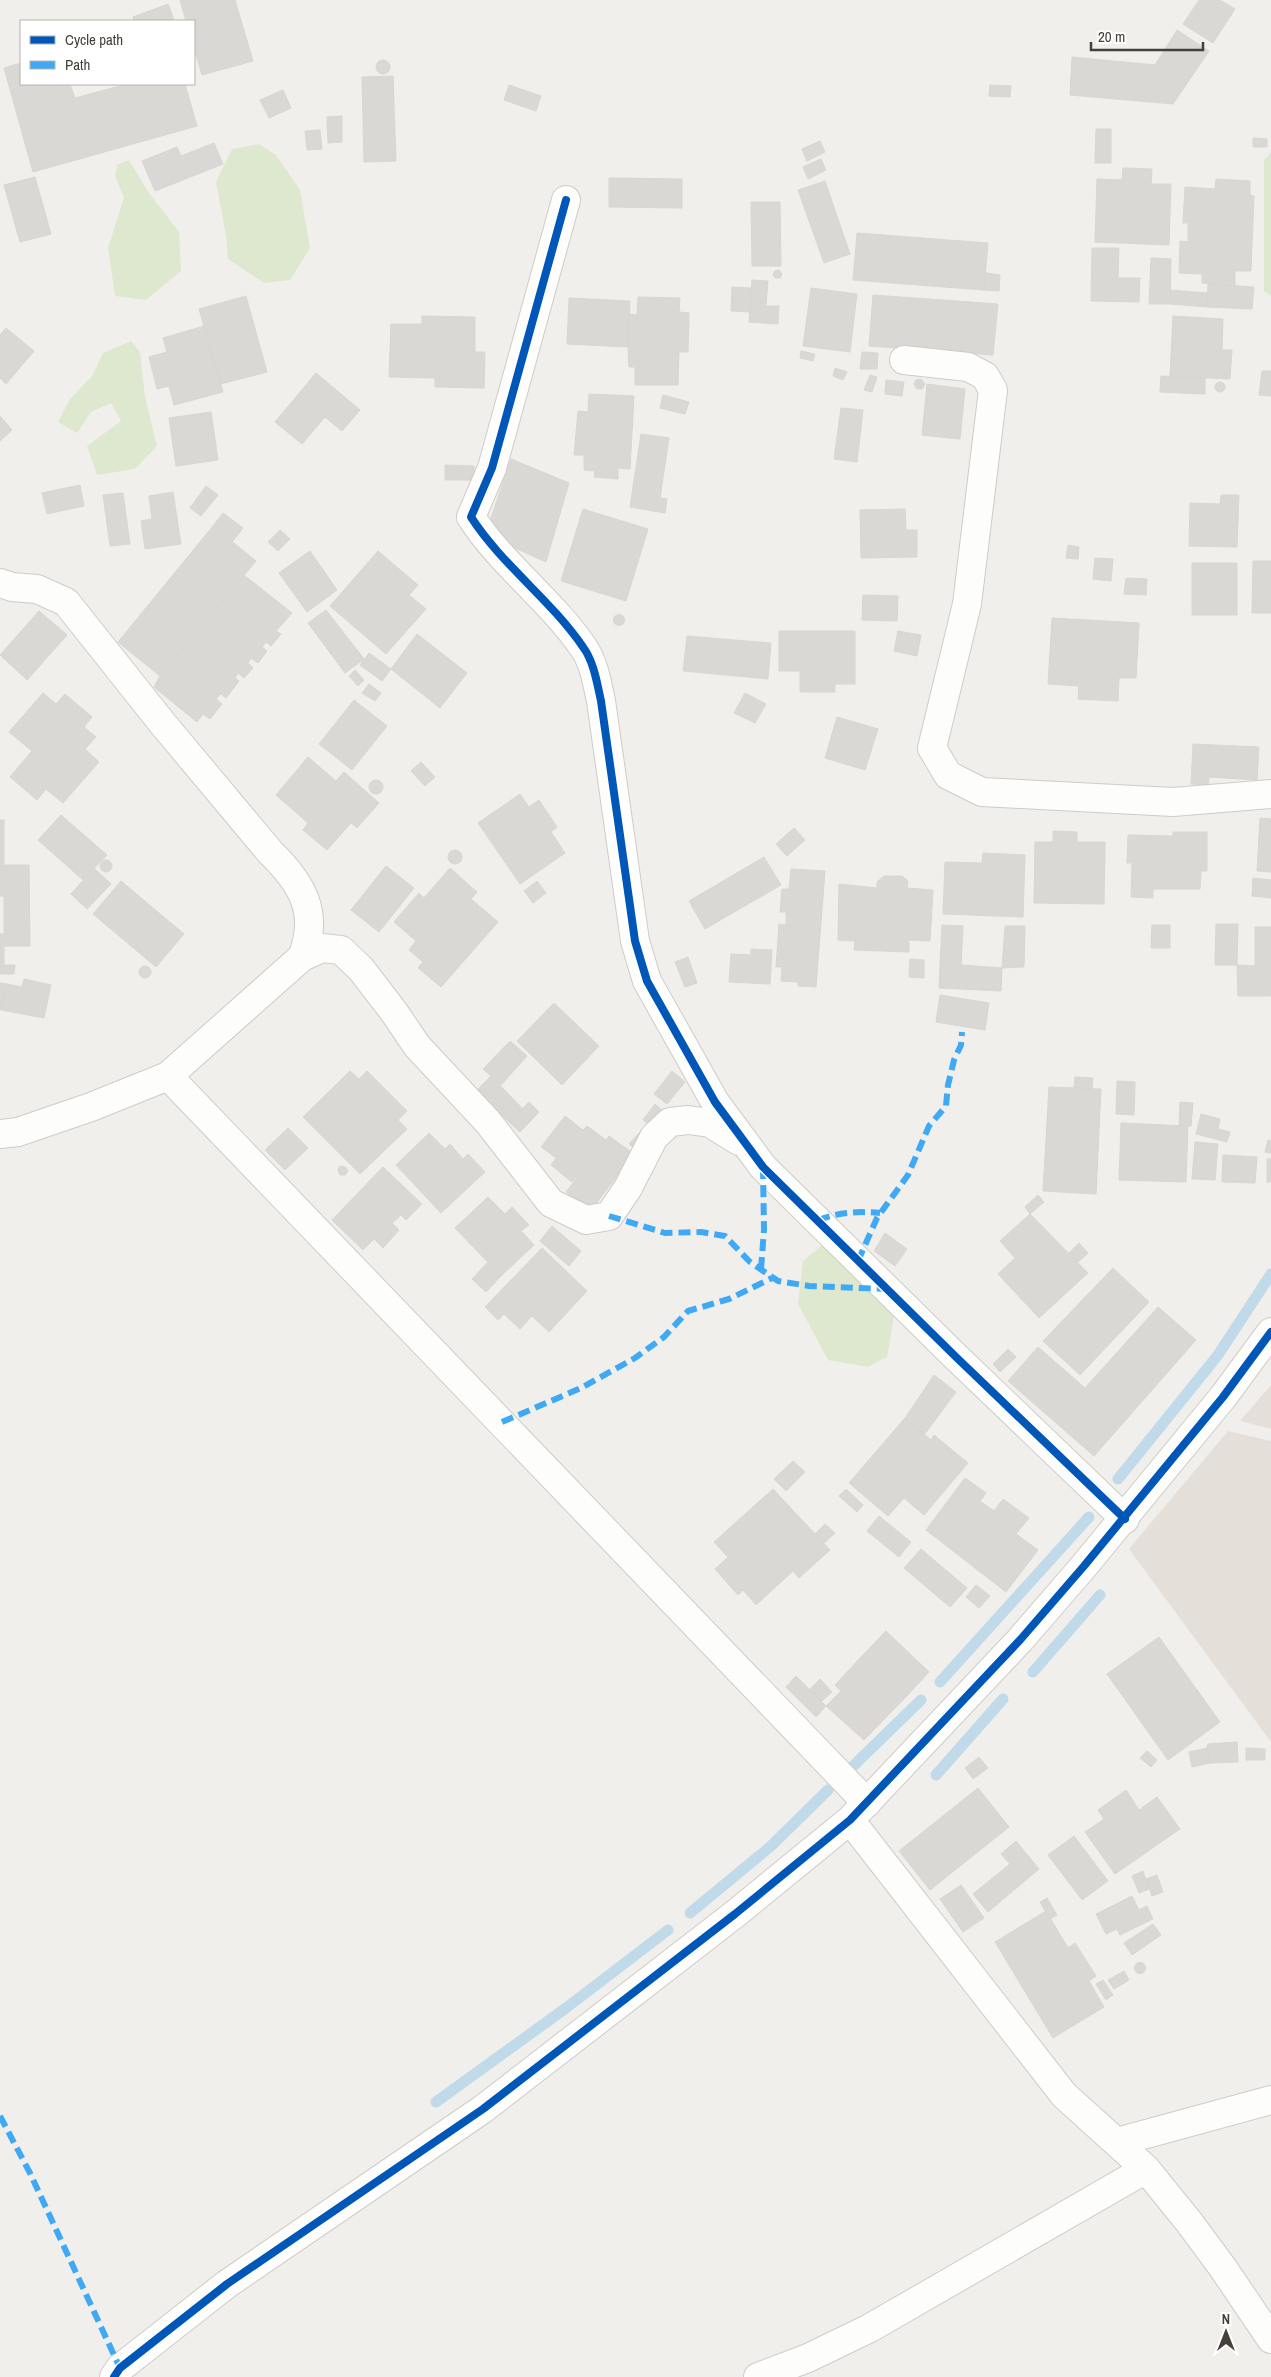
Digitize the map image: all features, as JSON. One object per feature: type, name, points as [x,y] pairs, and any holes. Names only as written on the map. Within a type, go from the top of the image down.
[{"type":"street","points":[[566,200],[492,468],[471,517],[483,536],[552,610],[584,648],[595,674],[601,701],[635,941],[647,981],[716,1102],[763,1167],[1125,1519]]},
{"type":"street","points":[[904,360],[968,367],[984,376],[993,390],[967,604],[932,748],[948,775],[982,792],[1173,802],[1271,794]]},
{"type":"street","points":[[0,582],[12,587],[37,588],[66,602],[163,724],[270,852],[285,866],[304,895],[308,909],[310,922],[309,940],[302,957]]},
{"type":"street","points":[[0,1134],[18,1132],[91,1108],[168,1076],[302,957],[322,948],[341,950],[360,968],[417,1046],[488,1122],[550,1203],[586,1220],[610,1216],[628,1188],[654,1137],[670,1122],[688,1120],[710,1123],[748,1146]]},
{"type":"street","points":[[168,1076],[859,1811],[1064,2095],[1146,2169],[1224,2268],[1271,2339]]},
{"type":"street","points":[[114,2377],[120,2368],[227,2284],[483,2108],[735,1914],[859,1811],[1020,1640],[1125,1519],[1224,1397],[1271,1332]]},
{"type":"street","points":[[1117,2142],[1271,2100]]},
{"type":"street","points":[[758,2377],[808,2358],[870,2328],[1146,2169]]},
{"type":"shaded area","points":[[1271,1385],[1271,1429],[1240,1421]]},
{"type":"shaded area","points":[[1228,1431],[1271,1441],[1271,1742],[1129,1549]]},
{"type":"green space","points":[[259,144],[276,155],[300,190],[310,248],[290,280],[264,283],[228,259],[226,235],[216,182],[232,149]]},
{"type":"green space","points":[[1271,152],[1271,296],[1264,291],[1264,160]]},
{"type":"green space","points":[[129,160],[147,190],[179,232],[181,271],[146,300],[115,296],[108,248],[124,197],[115,176],[117,165]]},
{"type":"green space","points":[[131,341],[140,352],[145,397],[157,446],[135,469],[97,475],[87,446],[121,421],[111,403],[91,412],[77,433],[58,422],[70,399],[92,376],[103,353]]},
{"type":"green space","points":[[822,1245],[845,1255],[855,1263],[894,1316],[887,1357],[868,1367],[828,1360],[798,1304],[803,1261]]},
{"type":"building","points":[[180,0],[235,0],[253,61],[202,75],[195,51],[195,20],[186,20]]},
{"type":"building","points":[[1199,0],[1220,0],[1235,9],[1213,43],[1183,24]]},
{"type":"building","points":[[168,4],[174,20],[134,20],[133,17]]},
{"type":"building","points":[[1177,30],[1209,51],[1173,104],[1070,95],[1072,57],[1155,65]]},
{"type":"building","points":[[380,60],[386,60],[390,67],[386,74],[380,74],[376,70],[376,64]]},
{"type":"building","points":[[20,63],[20,85],[70,85],[75,98],[123,85],[185,85],[197,126],[33,172],[4,68]]},
{"type":"building","points":[[393,76],[396,161],[364,162],[362,77]]},
{"type":"building","points":[[509,85],[541,96],[536,111],[504,100]]},
{"type":"building","points":[[990,85],[1011,86],[1010,97],[989,96]]},
{"type":"building","points":[[283,90],[291,108],[269,118],[260,100]]},
{"type":"building","points":[[342,116],[342,142],[328,143],[327,117]]},
{"type":"building","points":[[1096,129],[1111,129],[1111,163],[1095,163]]},
{"type":"building","points":[[320,130],[322,149],[307,150],[305,131]]},
{"type":"building","points":[[1253,138],[1267,139],[1267,147],[1253,147]]},
{"type":"building","points":[[820,141],[825,152],[807,161],[802,149]]},
{"type":"building","points":[[214,143],[223,164],[155,191],[142,161],[177,147],[181,156]]},
{"type":"building","points":[[821,159],[826,170],[808,179],[803,167]]},
{"type":"building","points":[[1123,168],[1152,169],[1151,184],[1171,184],[1169,245],[1095,242],[1097,179],[1122,180]]},
{"type":"building","points":[[35,177],[51,234],[20,242],[4,185]]},
{"type":"building","points":[[609,178],[682,179],[682,208],[609,207]]},
{"type":"building","points":[[1216,179],[1250,181],[1250,195],[1254,196],[1251,271],[1235,271],[1235,286],[1202,283],[1202,274],[1179,273],[1180,241],[1188,242],[1188,223],[1183,223],[1185,187],[1215,189]]},
{"type":"building","points":[[825,181],[850,254],[824,263],[798,190]]},
{"type":"building","points":[[751,202],[780,202],[781,266],[752,266]]},
{"type":"building","points":[[857,233],[988,243],[984,290],[853,280]]},
{"type":"building","points":[[1092,248],[1119,248],[1118,278],[1140,278],[1139,302],[1091,301]]},
{"type":"building","points":[[1151,258],[1171,259],[1170,304],[1149,304]]},
{"type":"building","points":[[779,270],[782,274],[780,278],[775,278],[773,274]]},
{"type":"building","points":[[986,273],[1000,275],[999,291],[984,290]]},
{"type":"building","points":[[752,280],[768,281],[766,306],[779,306],[778,324],[749,322]]},
{"type":"building","points":[[1208,284],[1254,287],[1252,309],[1207,307]]},
{"type":"building","points":[[732,287],[751,288],[751,312],[731,311]]},
{"type":"building","points":[[811,288],[857,294],[850,352],[803,346]]},
{"type":"building","points":[[1170,290],[1208,293],[1207,307],[1170,304]]},
{"type":"building","points":[[873,295],[998,304],[993,355],[869,346]]},
{"type":"building","points":[[246,296],[267,372],[221,384],[199,309]]},
{"type":"building","points":[[638,297],[680,298],[679,312],[689,313],[688,352],[679,352],[678,385],[635,385],[635,367],[629,367],[629,314],[637,315]]},
{"type":"building","points":[[569,298],[630,301],[628,347],[567,344]]},
{"type":"building","points":[[422,316],[475,317],[475,352],[485,352],[484,388],[435,387],[435,378],[389,377],[391,324],[422,324]]},
{"type":"building","points":[[1173,316],[1223,319],[1222,350],[1232,350],[1230,379],[1170,376]]},
{"type":"building","points":[[204,326],[223,392],[174,405],[169,386],[157,389],[149,357],[167,352],[163,338]]},
{"type":"building","points":[[6,328],[34,351],[6,384],[0,378],[0,335]]},
{"type":"building","points":[[801,351],[815,354],[813,361],[800,358]]},
{"type":"building","points":[[862,352],[878,353],[877,369],[860,369]]},
{"type":"building","points":[[835,368],[847,372],[843,380],[833,376]]},
{"type":"building","points":[[1262,371],[1271,371],[1271,396],[1259,395]]},
{"type":"building","points":[[316,373],[360,410],[342,431],[325,417],[302,444],[275,422]]},
{"type":"building","points":[[870,375],[877,377],[872,392],[864,390]]},
{"type":"building","points":[[1161,376],[1205,378],[1205,394],[1160,392]]},
{"type":"building","points":[[921,379],[925,384],[922,389],[917,389],[914,384],[916,380]]},
{"type":"building","points":[[886,380],[904,382],[902,396],[885,394]]},
{"type":"building","points":[[1218,382],[1222,382],[1225,387],[1224,391],[1218,392],[1215,389],[1215,385]]},
{"type":"building","points":[[927,384],[965,389],[960,439],[922,435]]},
{"type":"building","points":[[589,394],[634,396],[630,469],[618,468],[618,479],[594,477],[595,471],[584,470],[584,455],[574,455],[578,411],[588,412]]},
{"type":"building","points":[[663,395],[689,402],[685,414],[660,408]]},
{"type":"building","points":[[841,408],[863,410],[857,462],[834,459]]},
{"type":"building","points":[[211,412],[218,460],[176,466],[169,418]]},
{"type":"building","points":[[0,416],[12,430],[0,441]]},
{"type":"building","points":[[641,434],[669,438],[660,498],[667,499],[665,513],[630,507]]},
{"type":"building","points":[[511,459],[569,483],[546,562],[497,540],[488,527]]},
{"type":"building","points":[[445,465],[474,466],[474,480],[445,480]]},
{"type":"building","points":[[80,485],[84,506],[47,514],[42,493]]},
{"type":"building","points":[[206,486],[218,495],[201,516],[190,508]]},
{"type":"building","points":[[173,492],[181,544],[145,549],[141,521],[152,519],[149,496]]},
{"type":"building","points":[[123,493],[130,544],[110,546],[103,495]]},
{"type":"building","points":[[1221,495],[1239,495],[1237,547],[1189,546],[1190,503],[1220,504]]},
{"type":"building","points":[[583,509],[648,529],[626,601],[561,581]]},
{"type":"building","points":[[905,509],[906,530],[917,530],[917,557],[861,558],[860,510]]},
{"type":"building","points":[[223,513],[243,528],[233,541],[213,526]]},
{"type":"building","points":[[213,526],[256,561],[160,676],[118,642]]},
{"type":"building","points":[[280,530],[290,539],[278,551],[268,542]]},
{"type":"building","points":[[1068,545],[1079,547],[1078,559],[1066,558]]},
{"type":"building","points":[[310,551],[337,590],[307,612],[279,573]]},
{"type":"building","points":[[378,551],[418,585],[409,595],[426,609],[386,654],[330,606]]},
{"type":"building","points":[[1095,558],[1113,559],[1111,581],[1093,579]]},
{"type":"building","points":[[1253,561],[1271,561],[1271,613],[1252,613]]},
{"type":"building","points":[[1192,563],[1237,563],[1237,615],[1192,615]]},
{"type":"building","points":[[244,575],[292,613],[276,631],[281,634],[271,646],[266,642],[262,647],[267,651],[258,663],[251,658],[248,663],[253,668],[244,678],[238,673],[235,678],[239,681],[226,698],[221,694],[216,699],[222,704],[210,719],[203,714],[197,722],[154,687],[160,676]]},
{"type":"building","points":[[1126,578],[1147,579],[1146,595],[1124,594]]},
{"type":"building","points":[[863,595],[898,596],[897,621],[862,620]]},
{"type":"building","points":[[326,610],[364,659],[345,673],[308,623]]},
{"type":"building","points":[[39,611],[67,635],[27,680],[0,655]]},
{"type":"building","points":[[619,614],[625,620],[619,626],[613,620]]},
{"type":"building","points":[[1052,618],[1139,623],[1136,678],[1119,678],[1118,701],[1078,699],[1079,686],[1048,684]]},
{"type":"building","points":[[779,631],[855,631],[855,684],[835,684],[835,692],[800,692],[800,671],[779,671]]},
{"type":"building","points":[[898,631],[921,635],[917,656],[894,651]]},
{"type":"building","points":[[417,634],[467,673],[440,708],[391,669]]},
{"type":"building","points":[[687,636],[771,643],[768,679],[683,671]]},
{"type":"building","points":[[369,653],[391,669],[382,681],[360,665]]},
{"type":"building","points":[[355,670],[364,680],[358,686],[349,676]]},
{"type":"building","points":[[369,684],[381,693],[375,701],[362,693]]},
{"type":"building","points":[[43,693],[56,704],[65,694],[92,717],[84,727],[96,737],[85,749],[99,762],[63,803],[46,789],[37,800],[10,777],[32,751],[9,732]]},
{"type":"building","points":[[745,693],[766,704],[755,723],[734,713]]},
{"type":"building","points":[[354,700],[387,726],[352,770],[319,744]]},
{"type":"building","points":[[837,717],[878,729],[865,770],[825,758]]},
{"type":"building","points":[[1193,744],[1259,747],[1257,780],[1209,777],[1208,785],[1191,784]]},
{"type":"building","points":[[308,757],[336,781],[344,772],[379,803],[357,828],[351,823],[327,850],[303,830],[308,823],[276,795]]},
{"type":"building","points":[[421,762],[435,777],[425,786],[411,771]]},
{"type":"building","points":[[373,780],[379,780],[383,787],[379,794],[373,794],[369,790],[369,784]]},
{"type":"building","points":[[520,794],[529,807],[539,800],[557,827],[551,832],[565,853],[520,884],[478,823]]},
{"type":"building","points":[[61,815],[107,855],[83,880],[38,840]]},
{"type":"building","points":[[1260,818],[1271,819],[1271,872],[1257,871]]},
{"type":"building","points":[[0,820],[4,820],[4,896],[0,896]]},
{"type":"building","points":[[794,828],[805,840],[787,856],[776,844]]},
{"type":"building","points":[[1053,831],[1077,832],[1077,842],[1105,842],[1104,904],[1034,903],[1035,842],[1053,842]]},
{"type":"building","points":[[1173,832],[1207,832],[1207,871],[1201,871],[1200,889],[1153,889],[1153,898],[1131,897],[1132,863],[1127,863],[1128,835],[1173,836]]},
{"type":"building","points":[[455,850],[460,852],[462,857],[460,862],[455,864],[450,862],[448,857],[450,852]]},
{"type":"building","points":[[983,853],[1025,855],[1023,917],[943,914],[945,862],[982,863]]},
{"type":"building","points":[[764,857],[781,885],[705,929],[689,901]]},
{"type":"building","points":[[106,860],[112,866],[106,872],[100,866]]},
{"type":"building","points":[[4,865],[29,865],[30,946],[4,946]]},
{"type":"building","points":[[386,866],[414,888],[379,932],[351,910]]},
{"type":"building","points":[[94,868],[111,884],[87,909],[71,894]]},
{"type":"building","points":[[450,868],[477,892],[471,899],[498,922],[441,987],[418,968],[423,962],[409,950],[416,941],[394,922],[419,893],[424,898]]},
{"type":"building","points":[[791,869],[825,871],[816,987],[798,986],[798,982],[781,981],[782,967],[776,967],[779,924],[786,925],[786,912],[780,912],[782,889],[789,889]]},
{"type":"building","points":[[884,876],[902,876],[908,881],[907,888],[933,890],[930,941],[909,940],[909,952],[854,950],[855,941],[838,940],[839,884],[877,888],[877,882]]},
{"type":"building","points":[[1253,878],[1271,880],[1271,898],[1252,896]]},
{"type":"building","points":[[121,881],[184,934],[156,967],[93,914]]},
{"type":"building","points":[[537,881],[546,893],[533,903],[524,891]]},
{"type":"building","points":[[1216,924],[1238,924],[1237,965],[1215,965]]},
{"type":"building","points":[[942,925],[963,926],[961,965],[1002,968],[1001,991],[939,988]]},
{"type":"building","points":[[1152,925],[1170,925],[1170,948],[1151,948]]},
{"type":"building","points":[[1005,926],[1025,926],[1024,967],[1002,968]]},
{"type":"building","points":[[1255,927],[1271,927],[1271,996],[1238,996],[1237,965],[1255,966]]},
{"type":"building","points":[[0,934],[4,934],[4,974],[0,974]]},
{"type":"building","points":[[751,949],[772,950],[770,984],[729,982],[731,954],[751,955]]},
{"type":"building","points":[[688,957],[697,983],[685,987],[675,962]]},
{"type":"building","points":[[910,959],[924,960],[924,978],[909,977]]},
{"type":"building","points":[[4,965],[15,965],[14,974],[4,974]]},
{"type":"building","points":[[147,966],[150,967],[150,977],[143,978],[140,977],[139,970],[140,967]]},
{"type":"building","points":[[24,979],[51,985],[44,1018],[1,1010],[7,984],[22,987]]},
{"type":"building","points":[[0,983],[7,984],[1,1010],[0,1009]]},
{"type":"building","points":[[940,995],[989,1003],[985,1030],[936,1022]]},
{"type":"building","points":[[554,1003],[599,1046],[562,1085],[517,1041]]},
{"type":"building","points":[[510,1041],[527,1056],[501,1085],[483,1069]]},
{"type":"building","points":[[350,1071],[359,1079],[367,1071],[407,1111],[398,1120],[407,1129],[360,1174],[303,1117]]},
{"type":"building","points":[[672,1071],[685,1082],[667,1104],[654,1094]]},
{"type":"building","points":[[491,1076],[523,1109],[509,1122],[477,1090]]},
{"type":"building","points":[[1075,1077],[1093,1078],[1092,1089],[1074,1088]]},
{"type":"building","points":[[1117,1081],[1135,1082],[1134,1115],[1116,1114]]},
{"type":"building","points":[[1049,1087],[1101,1089],[1096,1194],[1043,1191]]},
{"type":"building","points":[[529,1102],[539,1112],[520,1132],[509,1122]]},
{"type":"building","points":[[1180,1102],[1193,1103],[1191,1126],[1179,1125]]},
{"type":"building","points":[[655,1104],[663,1111],[652,1127],[643,1120]]},
{"type":"building","points":[[1201,1114],[1220,1119],[1218,1129],[1230,1132],[1227,1142],[1196,1134]]},
{"type":"building","points":[[565,1116],[583,1130],[587,1126],[606,1140],[572,1182],[551,1165],[556,1158],[541,1147]]},
{"type":"building","points":[[1121,1123],[1188,1126],[1186,1182],[1119,1180]]},
{"type":"building","points":[[288,1128],[308,1148],[285,1170],[265,1150]]},
{"type":"building","points":[[641,1131],[648,1137],[636,1150],[629,1144]]},
{"type":"building","points":[[429,1133],[445,1149],[450,1144],[463,1159],[468,1154],[485,1172],[441,1213],[396,1165]]},
{"type":"building","points":[[609,1136],[634,1154],[591,1210],[566,1192]]},
{"type":"building","points":[[1268,1140],[1271,1141],[1271,1153],[1265,1152]]},
{"type":"building","points":[[1195,1142],[1218,1144],[1215,1180],[1192,1179]]},
{"type":"building","points":[[1223,1155],[1257,1157],[1255,1183],[1222,1182]]},
{"type":"building","points":[[1267,1159],[1271,1159],[1271,1182],[1267,1182]]},
{"type":"building","points":[[340,1166],[345,1167],[348,1171],[345,1175],[340,1175],[338,1170]]},
{"type":"building","points":[[383,1167],[422,1204],[406,1220],[401,1215],[392,1223],[399,1230],[383,1248],[374,1239],[363,1250],[332,1220]]},
{"type":"building","points":[[1038,1195],[1044,1202],[1030,1214],[1025,1207]]},
{"type":"building","points":[[488,1197],[505,1214],[512,1207],[529,1225],[521,1231],[534,1245],[501,1276],[455,1228]]},
{"type":"building","points":[[1030,1214],[1088,1273],[1039,1318],[998,1274],[1015,1258],[1000,1241]]},
{"type":"building","points":[[552,1226],[581,1251],[569,1266],[540,1241]]},
{"type":"building","points":[[885,1233],[907,1249],[895,1266],[874,1251]]},
{"type":"building","points":[[1079,1243],[1088,1253],[1077,1263],[1069,1253]]},
{"type":"building","points":[[542,1248],[587,1291],[549,1332],[532,1316],[520,1329],[504,1314],[498,1320],[485,1307]]},
{"type":"building","points":[[487,1263],[501,1276],[486,1292],[472,1279]]},
{"type":"building","points":[[1113,1268],[1149,1302],[1080,1375],[1043,1341]]},
{"type":"building","points":[[1158,1307],[1196,1340],[1094,1456],[1008,1381],[1038,1347],[1085,1388]]},
{"type":"building","points":[[1008,1349],[1016,1357],[1000,1372],[993,1364]]},
{"type":"building","points":[[934,1375],[956,1392],[924,1435],[905,1418]]},
{"type":"building","points":[[905,1418],[931,1440],[934,1435],[968,1463],[924,1515],[904,1498],[888,1516],[849,1483]]},
{"type":"building","points":[[793,1461],[805,1472],[786,1491],[774,1479]]},
{"type":"building","points":[[965,1478],[986,1493],[980,1501],[994,1511],[1003,1499],[1029,1518],[1016,1534],[1038,1550],[1006,1592],[926,1530]]},
{"type":"building","points":[[773,1489],[830,1550],[799,1578],[793,1571],[756,1605],[743,1590],[738,1595],[715,1569],[728,1557],[714,1542]]},
{"type":"building","points":[[846,1489],[863,1505],[857,1512],[839,1496]]},
{"type":"building","points":[[879,1516],[911,1542],[899,1557],[867,1531]]},
{"type":"building","points":[[825,1524],[835,1533],[823,1544],[815,1534]]},
{"type":"building","points":[[921,1549],[967,1588],[950,1607],[904,1568]]},
{"type":"building","points":[[976,1585],[990,1596],[979,1608],[966,1597]]},
{"type":"building","points":[[886,1631],[929,1672],[905,1698],[862,1656]]},
{"type":"building","points":[[1159,1637],[1220,1722],[1168,1760],[1107,1674]]},
{"type":"building","points":[[862,1656],[905,1698],[864,1740],[826,1706],[841,1691],[835,1685]]},
{"type":"building","points":[[796,1676],[826,1706],[816,1717],[786,1687]]},
{"type":"building","points":[[820,1679],[832,1692],[822,1701],[810,1689]]},
{"type":"building","points":[[1237,1742],[1238,1762],[1210,1763],[1208,1744]]},
{"type":"building","points":[[1207,1748],[1210,1763],[1192,1767],[1189,1752]]},
{"type":"building","points":[[1246,1748],[1265,1749],[1265,1760],[1246,1760]]},
{"type":"building","points":[[1147,1751],[1157,1760],[1151,1767],[1140,1758]]},
{"type":"building","points":[[979,1757],[988,1768],[973,1779],[965,1768]]},
{"type":"building","points":[[978,1788],[1009,1827],[930,1890],[899,1851]]},
{"type":"building","points":[[1126,1790],[1139,1810],[1157,1797],[1180,1829],[1115,1874],[1085,1832],[1104,1819],[1098,1810]]},
{"type":"building","points":[[1074,1836],[1108,1881],[1082,1900],[1048,1855]]},
{"type":"building","points":[[1016,1841],[1039,1869],[988,1912],[973,1894],[1010,1864],[1001,1854]]},
{"type":"building","points":[[1143,1871],[1149,1889],[1139,1893],[1132,1876]]},
{"type":"building","points":[[1157,1875],[1163,1892],[1152,1896],[1146,1879]]},
{"type":"building","points":[[961,1885],[984,1918],[963,1932],[940,1899]]},
{"type":"building","points":[[1132,1896],[1139,1910],[1147,1906],[1153,1919],[1120,1935],[1117,1929],[1106,1934],[1096,1914]]},
{"type":"building","points":[[1047,1898],[1057,1915],[1050,1919],[1040,1902]]},
{"type":"building","points":[[1046,1911],[1068,1948],[1075,1943],[1096,1976],[1089,1981],[1104,2007],[1053,2038],[995,1942]]},
{"type":"building","points":[[1153,1924],[1161,1935],[1132,1955],[1124,1943]]},
{"type":"building","points":[[1140,1962],[1146,1968],[1140,1974],[1134,1968]]},
{"type":"building","points":[[1124,1971],[1129,1980],[1114,1989],[1108,1980]]},
{"type":"building","points":[[1103,1980],[1113,1995],[1106,2000],[1096,1984]]},
{"type":"waterway","points":[[1118,1479],[1218,1355],[1271,1274]]},
{"type":"waterway","points":[[940,1682],[1089,1517]]},
{"type":"waterway","points":[[1033,1672],[1100,1595]]},
{"type":"waterway","points":[[936,1775],[1003,1699]]},
{"type":"waterway","points":[[849,1770],[921,1700]]},
{"type":"waterway","points":[[690,1913],[771,1846],[828,1790]]},
{"type":"waterway","points":[[436,2102],[566,2008],[668,1930]]},
{"type":"marked path","points":[[858,1261],[877,1218],[908,1175],[929,1126],[946,1106],[948,1085],[954,1060],[961,1045],[962,1032]]},
{"type":"marked path","points":[[761,1269],[764,1230],[763,1167]]},
{"type":"marked path","points":[[818,1220],[849,1213],[880,1213]]},
{"type":"marked path","points":[[609,1216],[665,1233],[701,1232],[725,1236],[750,1262],[778,1281],[809,1286],[887,1289]]},
{"type":"marked path","points":[[502,1422],[581,1388],[635,1358],[664,1337],[688,1311],[729,1299],[772,1278]]},
{"type":"marked path","points":[[0,2116],[30,2173],[120,2368]]},
{"type":"cycle path","points":[[566,200],[492,468],[471,517],[497,551],[570,630],[587,653],[592,666],[601,701],[635,941],[647,981],[715,1102],[763,1167],[956,1357],[1125,1519]]},
{"type":"cycle path","points":[[114,2377],[120,2368],[227,2284],[483,2109],[735,1914],[850,1820],[1020,1640],[1084,1566],[1223,1397],[1271,1332]]}]
